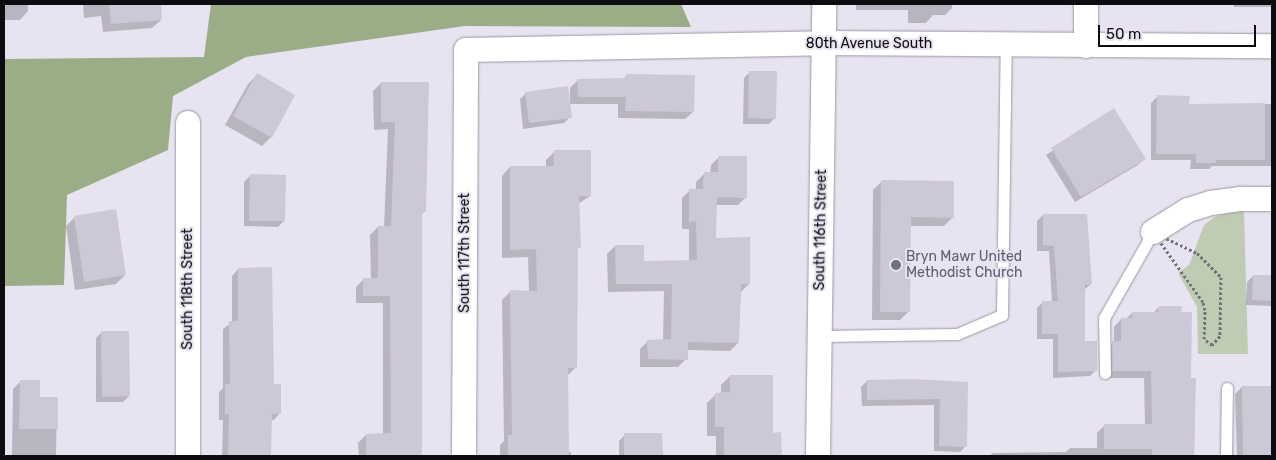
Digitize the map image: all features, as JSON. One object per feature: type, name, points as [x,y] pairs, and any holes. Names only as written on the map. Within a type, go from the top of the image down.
[{"type":"street","name":"South 116th Street","points":[[818,456],[824,4]]},
{"type":"street","points":[[1086,4],[1086,46]]},
{"type":"street","name":"80th Avenue South","points":[[466,50],[824,43],[1272,46]]},
{"type":"street","name":"South 117th Street","points":[[464,456],[466,50]]},
{"type":"street","name":"South 118th Street","points":[[188,122],[188,456]]},
{"type":"street","points":[[1153,232],[1188,210],[1211,203],[1241,199],[1272,199]]},
{"type":"lane","points":[[820,336],[957,334],[1002,316],[1006,45]]},
{"type":"lane","points":[[1106,373],[1104,318],[1153,232]]},
{"type":"lane","points":[[1226,388],[1226,456]]},
{"type":"path","points":[[1153,232],[1197,253],[1221,277],[1220,336],[1212,345],[1204,339],[1205,310],[1203,302],[1153,232]]},
{"type":"green space","points":[[211,4],[681,4],[691,27],[465,26],[246,57],[173,96],[168,150],[67,195],[64,285],[4,286],[4,59],[204,57]]},
{"type":"green space","points":[[1244,210],[1248,354],[1198,354],[1197,307],[1178,273],[1189,265],[1204,225],[1216,216]]},
{"type":"building","points":[[109,4],[161,4],[162,20],[111,24]]},
{"type":"building","points":[[749,71],[777,71],[776,119],[748,118]]},
{"type":"building","points":[[257,73],[295,95],[272,138],[233,116]]},
{"type":"building","points":[[626,74],[695,75],[694,112],[625,111],[626,97],[578,97],[577,79],[626,78]]},
{"type":"building","points":[[381,82],[429,82],[426,212],[422,212],[422,456],[366,456],[366,434],[391,433],[390,296],[363,296],[363,278],[378,278],[378,226],[391,226],[395,122],[381,122]]},
{"type":"building","points":[[568,86],[572,118],[529,123],[525,92]]},
{"type":"building","points":[[1157,95],[1190,96],[1189,104],[1265,103],[1265,160],[1216,160],[1216,163],[1196,163],[1196,154],[1156,154]]},
{"type":"building","points":[[1114,108],[1146,159],[1081,197],[1051,148]]},
{"type":"building","points":[[554,150],[591,150],[591,196],[579,196],[581,248],[578,248],[577,368],[568,368],[569,456],[508,456],[508,435],[512,435],[510,290],[537,291],[536,249],[510,250],[510,166],[554,166]]},
{"type":"building","points":[[718,156],[747,156],[747,198],[717,197],[716,238],[750,237],[750,284],[741,284],[739,343],[688,342],[688,360],[648,359],[647,340],[671,339],[672,284],[616,284],[615,245],[644,245],[644,261],[697,260],[696,221],[689,222],[689,189],[703,189],[704,172],[718,172]]},
{"type":"building","points":[[250,174],[286,175],[285,221],[249,221]]},
{"type":"building","name":"Bryn Mawr United Methodist Church","points":[[881,180],[954,181],[954,218],[911,217],[910,312],[880,312]]},
{"type":"building","points":[[116,209],[126,275],[84,282],[74,216]]},
{"type":"building","points":[[1043,214],[1087,214],[1092,284],[1085,285],[1085,341],[1097,341],[1097,371],[1058,372],[1058,334],[1042,334],[1042,301],[1058,301],[1054,246],[1043,245]]},
{"type":"building","points":[[272,267],[274,384],[281,384],[281,414],[272,414],[271,456],[228,456],[229,414],[225,414],[225,384],[230,384],[229,321],[238,321],[238,268]]},
{"type":"building","points":[[1253,275],[1272,275],[1272,301],[1252,300]]},
{"type":"building","points":[[1159,306],[1182,306],[1181,312],[1192,312],[1191,378],[1196,378],[1194,456],[1152,456],[1152,449],[1104,449],[1104,424],[1152,424],[1151,371],[1112,371],[1112,341],[1121,341],[1121,318],[1132,318],[1132,312],[1158,312]]},
{"type":"building","points":[[101,331],[129,331],[130,396],[102,397]]},
{"type":"building","points":[[730,375],[773,375],[773,433],[781,432],[782,456],[724,456],[724,427],[715,427],[715,393],[730,392]]},
{"type":"building","points":[[911,379],[968,382],[967,447],[939,446],[940,399],[867,400],[867,380]]},
{"type":"building","points":[[20,380],[40,380],[40,397],[58,397],[58,429],[19,429]]},
{"type":"building","points":[[1242,386],[1272,386],[1272,456],[1243,456]]},
{"type":"building","points":[[624,433],[662,433],[663,456],[624,456]]},
{"type":"place","name":"Bryn Mawr United Methodist Church","points":[[896,265]]}]
